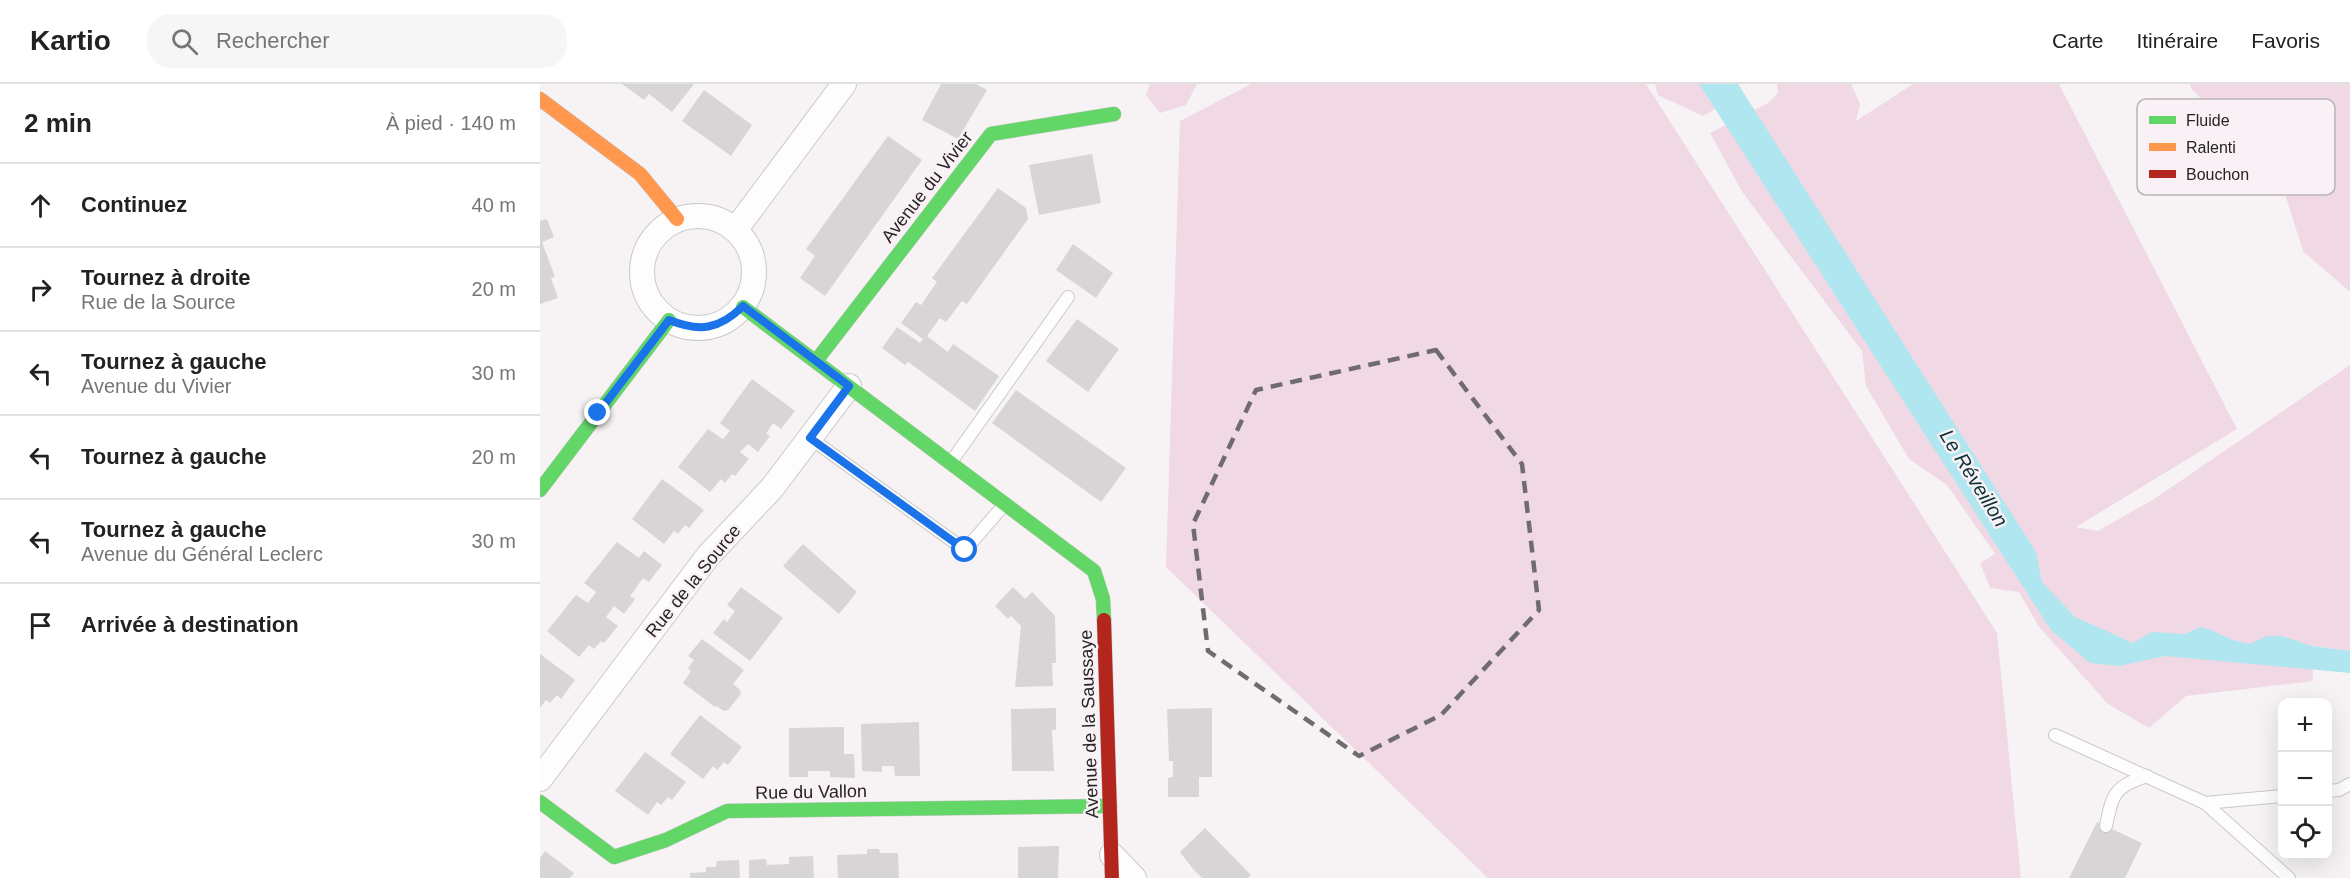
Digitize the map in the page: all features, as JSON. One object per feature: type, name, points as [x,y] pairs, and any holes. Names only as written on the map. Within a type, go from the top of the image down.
[{"type":"street","points":[[736,229],[844,84]]},
{"type":"street","points":[[540,99],[640,174],[677,219]]},
{"type":"street","name":"Avenue du Vivier","points":[[816,361],[991,134],[1114,114]]},
{"type":"street","points":[[708,216],[736,229],[747,243],[753,260],[754,277],[750,294],[743,306],[725,321],[707,327],[687,327],[669,320],[655,308],[646,293],[642,276],[644,258],[650,242],[662,228],[677,219],[708,216]]},
{"type":"street","points":[[743,306],[1005,504]]},
{"type":"street","points":[[540,490],[669,320]]},
{"type":"street","name":"Rue de la Source","points":[[540,779],[708,556],[772,488],[849,386]]},
{"type":"street","name":"Avenue de la Saussaye","points":[[1005,504],[1094,571],[1103,599],[1112,867]]},
{"type":"street","name":"Rue du Vallon","points":[[540,802],[614,856],[666,840],[727,811],[1110,806]]},
{"type":"street","points":[[1112,867],[1134,878]]},
{"type":"lane","points":[[950,463],[1068,297]]},
{"type":"lane","points":[[810,438],[965,550],[1005,504]]},
{"type":"lane","points":[[2055,735],[2205,803],[2289,878]]},
{"type":"lane","points":[[2106,826],[2111,800],[2126,783],[2147,776]]},
{"type":"lane","points":[[2332,791],[2340,790],[2350,784]]},
{"type":"lane","points":[[2205,803],[2278,796]]},
{"type":"highlighted area","points":[[1436,350],[1522,464],[1539,610],[1441,715],[1359,756],[1208,651],[1193,524],[1256,390]]},
{"type":"shaded area","points":[[1150,84],[1197,84],[1186,105],[1160,113],[1146,95]]},
{"type":"shaded area","points":[[1251,84],[1646,84],[1997,633],[2021,878],[1488,878],[1166,567],[1180,121]]},
{"type":"shaded area","points":[[1655,84],[1699,84],[1715,109],[1703,116],[1658,95]]},
{"type":"shaded area","points":[[1777,84],[1851,84],[1860,104],[1856,121],[1913,84],[2059,84],[2237,429],[2076,527],[2098,531],[2154,499],[2350,365],[2350,651],[2312,646],[2313,681],[2186,696],[2149,728],[2108,704],[2039,627],[2019,592],[1990,588],[1980,563],[1995,554],[1947,485],[1909,459],[1866,386],[1862,351],[1743,193],[1710,133],[1768,103],[1778,93]]},
{"type":"shaded area","points":[[2190,84],[2350,84],[2350,292],[2303,251],[2285,195],[2335,195],[2335,99],[2201,99],[2192,90]]},
{"type":"water","name":"Le Réveillon","points":[[1699,84],[1738,84],[2036,552],[2042,582],[2075,617],[2133,643],[2152,632],[2184,634],[2201,627],[2232,640],[2249,644],[2268,636],[2282,636],[2312,646],[2350,651],[2350,673],[2165,656],[2119,666],[2090,663],[2051,630]]},
{"type":"building","points":[[622,84],[694,84],[672,112],[649,94],[644,100]]},
{"type":"building","points":[[941,84],[976,84],[987,90],[958,139],[922,120]]},
{"type":"building","points":[[704,90],[752,125],[731,156],[682,121]]},
{"type":"building","points":[[888,136],[922,160],[825,296],[800,278],[815,256],[806,249]]},
{"type":"building","points":[[1092,154],[1101,203],[1039,215],[1029,165]]},
{"type":"building","points":[[998,188],[1026,208],[1028,219],[967,304],[962,301],[946,322],[940,318],[927,336],[948,352],[953,344],[999,376],[975,411],[908,362],[905,365],[882,348],[897,327],[920,343],[923,339],[901,323],[916,302],[921,305],[937,282],[932,278]]},
{"type":"building","points":[[547,219],[554,237],[542,242],[555,277],[551,278],[558,298],[540,304],[540,221]]},
{"type":"building","points":[[1073,244],[1113,273],[1096,298],[1056,270]]},
{"type":"building","points":[[1077,319],[1119,349],[1088,392],[1046,361]]},
{"type":"building","points":[[752,379],[795,411],[781,429],[773,423],[766,434],[770,436],[758,452],[748,444],[740,452],[749,459],[735,476],[732,474],[725,483],[721,479],[710,492],[678,467],[708,429],[723,439],[730,431],[720,423]]},
{"type":"building","points":[[1016,390],[1126,468],[1101,502],[992,423]]},
{"type":"building","points":[[662,479],[704,510],[689,528],[685,525],[678,534],[674,531],[664,544],[632,519]]},
{"type":"building","points":[[617,542],[639,558],[644,551],[662,565],[649,582],[643,578],[630,596],[635,599],[624,614],[614,606],[606,617],[618,626],[604,643],[601,641],[594,649],[589,645],[579,657],[547,631],[576,595],[588,603],[596,592],[584,583]]},
{"type":"building","points":[[803,544],[857,592],[839,614],[783,566]]},
{"type":"building","points":[[741,587],[783,618],[750,661],[713,633],[724,619],[727,622],[735,611],[727,605]]},
{"type":"building","points":[[1013,587],[1025,599],[1032,592],[1055,616],[1056,663],[1052,663],[1053,686],[1015,687],[1021,626],[1011,616],[1008,619],[995,606]]},
{"type":"building","points":[[702,639],[744,670],[733,684],[741,694],[728,710],[724,711],[715,707],[683,683],[691,671],[688,668],[694,660],[688,656]]},
{"type":"building","points":[[540,654],[575,680],[561,699],[557,695],[550,703],[546,700],[540,708]]},
{"type":"building","points":[[1056,708],[1056,730],[1052,730],[1054,771],[1012,771],[1011,709]]},
{"type":"building","points":[[1212,708],[1212,777],[1199,777],[1199,797],[1168,797],[1168,778],[1173,777],[1173,761],[1169,761],[1167,709]]},
{"type":"building","points":[[700,715],[742,747],[728,765],[724,762],[717,770],[713,766],[703,779],[670,754]]},
{"type":"building","points":[[919,722],[920,776],[895,776],[894,766],[882,766],[882,772],[862,771],[861,724]]},
{"type":"building","points":[[844,727],[844,754],[854,754],[855,778],[830,777],[830,771],[808,771],[808,777],[789,777],[789,728]]},
{"type":"building","points":[[645,752],[686,782],[672,800],[668,797],[661,805],[657,802],[648,815],[615,791]]},
{"type":"building","points":[[2097,822],[2142,843],[2125,878],[2069,878]]},
{"type":"building","points":[[1205,828],[1251,875],[1247,878],[1202,878],[1193,869],[1180,852]]},
{"type":"building","points":[[1059,846],[1058,878],[1018,878],[1018,847]]},
{"type":"building","points":[[867,849],[879,849],[880,853],[898,853],[899,878],[838,878],[837,855],[867,854]]},
{"type":"building","points":[[545,851],[574,873],[570,878],[540,878],[540,858]]},
{"type":"building","points":[[813,856],[814,878],[749,878],[749,860],[766,859],[767,865],[789,864],[789,857]]},
{"type":"building","points":[[739,860],[740,878],[690,878],[690,873],[706,872],[706,867],[716,867],[717,861]]},
{"type":"traffic: fast","points":[[816,361],[991,134],[1114,114]]},
{"type":"traffic: fast","points":[[743,307],[1094,571],[1103,599],[1104,620]]},
{"type":"traffic: fast","points":[[540,490],[669,320]]},
{"type":"traffic: fast","points":[[540,802],[614,857],[666,840],[727,811],[1110,806]]},
{"type":"traffic: slow","points":[[540,99],[640,174],[677,219]]},
{"type":"traffic: jam","points":[[1104,620],[1112,878]]},
{"type":"route","points":[[598,413],[669,320],[687,327],[707,327],[725,321],[743,306],[849,386],[810,438],[965,550]]}]
